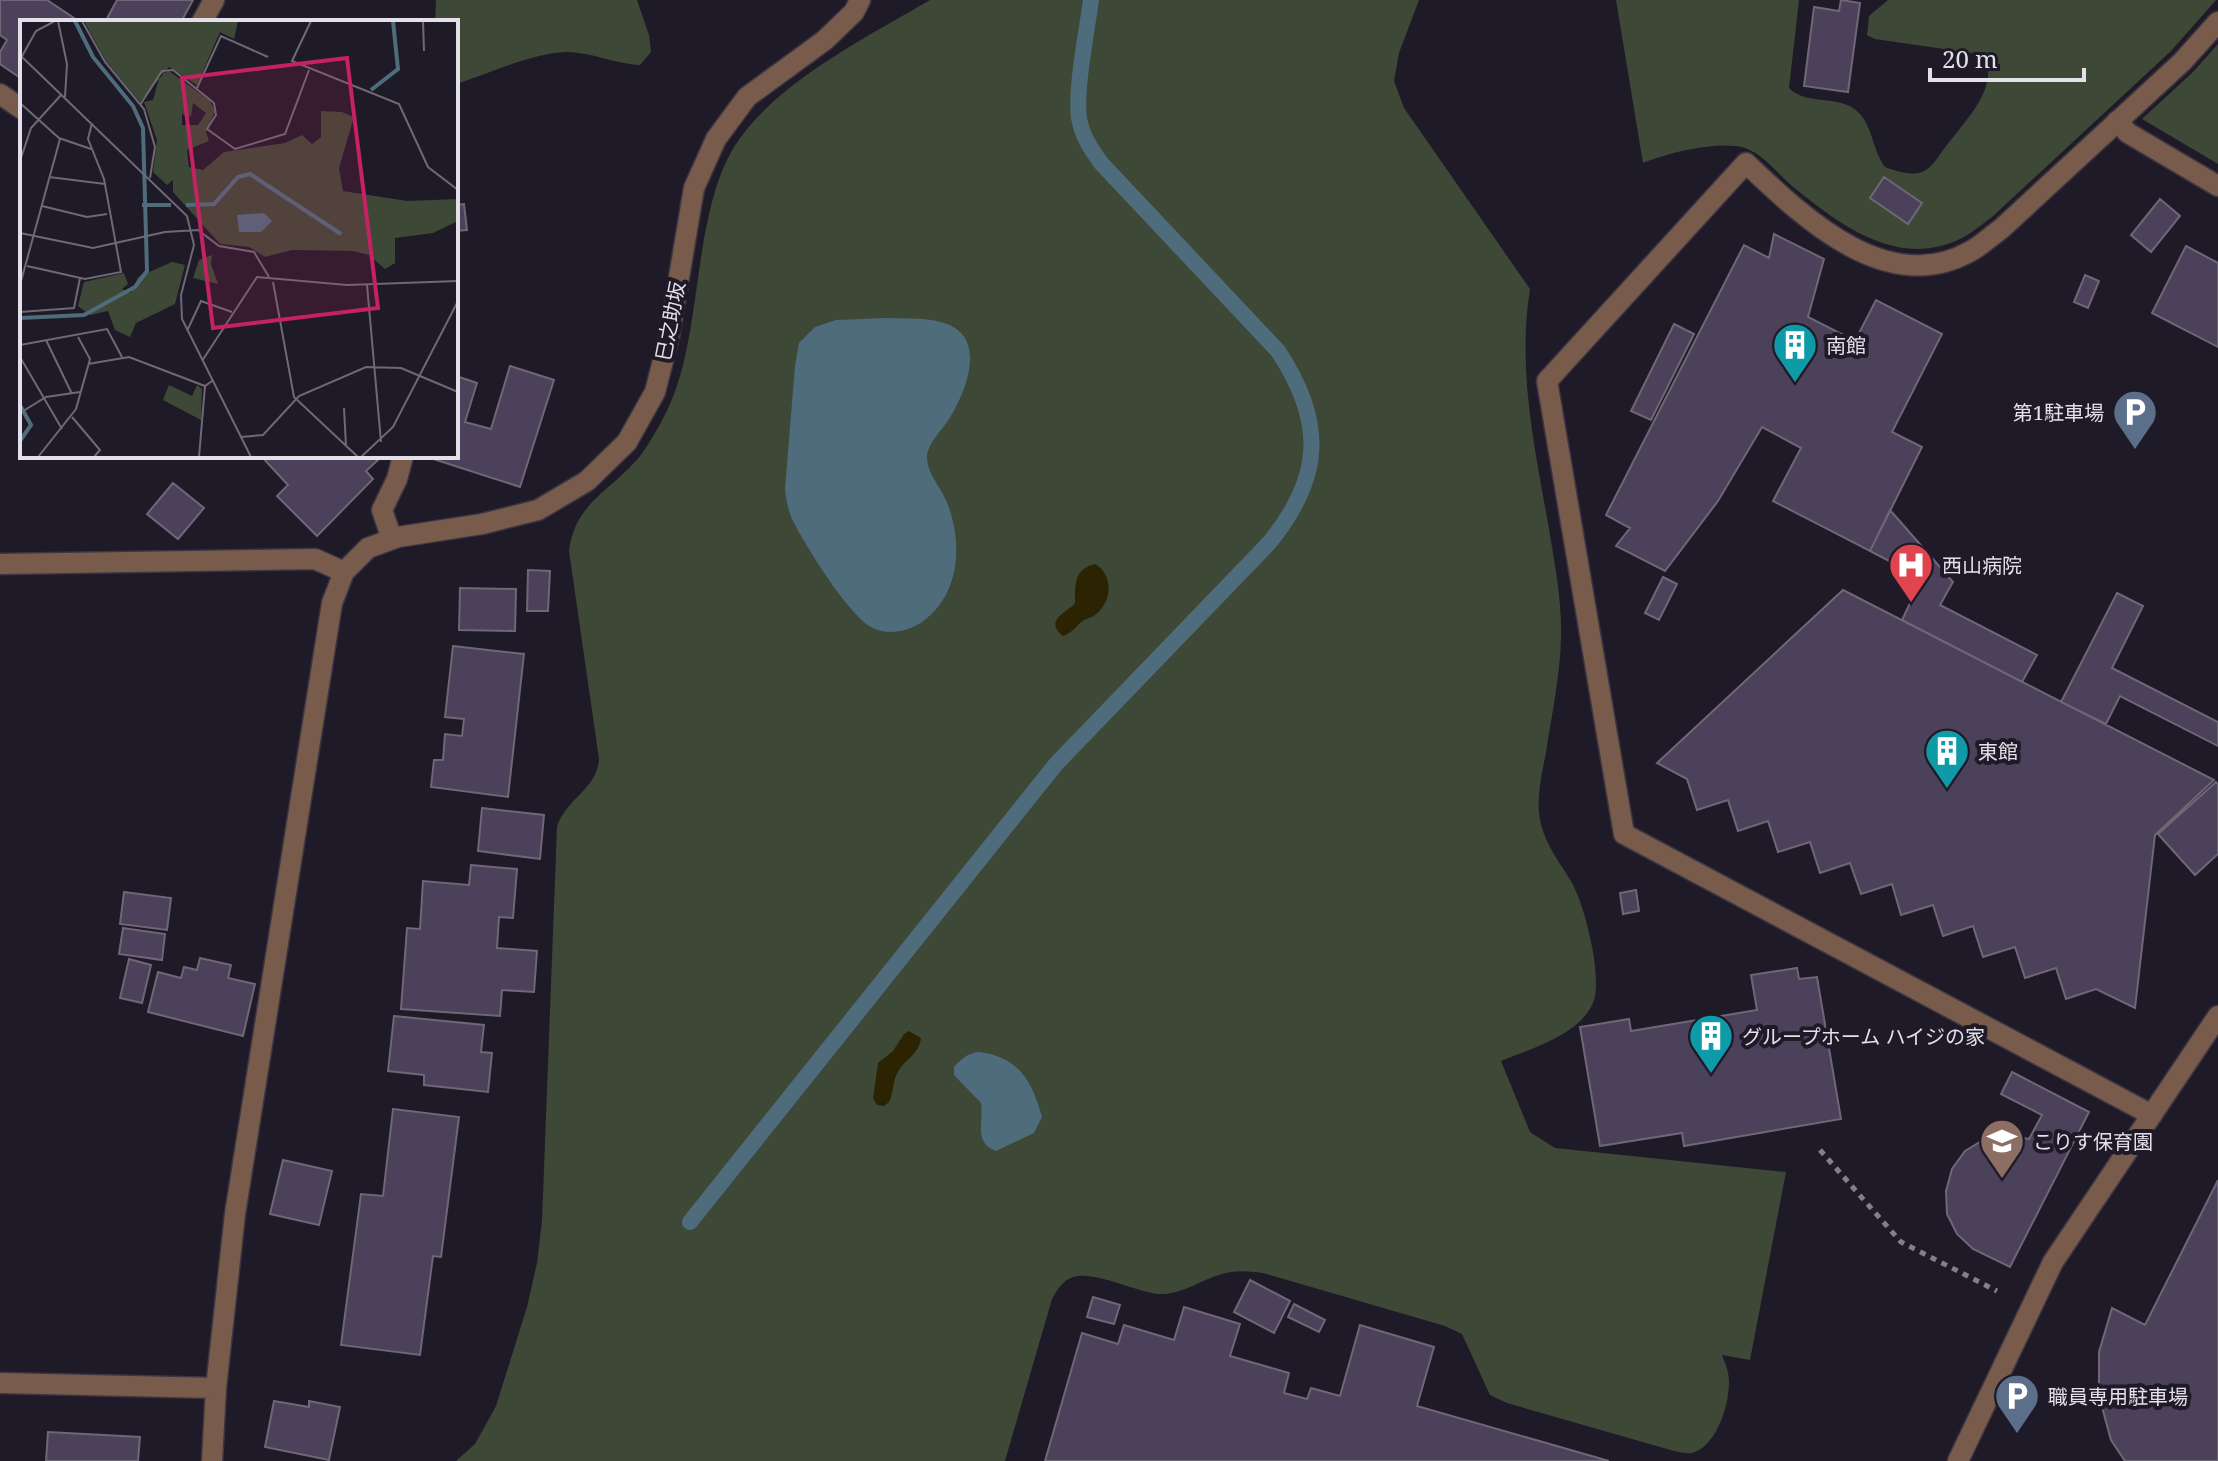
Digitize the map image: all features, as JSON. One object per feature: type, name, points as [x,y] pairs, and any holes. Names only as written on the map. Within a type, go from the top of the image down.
[{"type":"street","points":[[203,20],[214,0]]},
{"type":"street","name":"巳之助坂","points":[[344,572],[368,548],[392,539],[482,524],[538,510],[587,481],[627,442],[655,392],[669,337],[694,188],[716,139],[747,97],[825,40],[854,12],[860,0]]},
{"type":"street","points":[[2152,1115],[1624,834],[1547,381],[1746,163],[1817,225],[1857,252],[1894,264],[1933,264],[1970,252],[2001,229],[2182,62],[2218,22]]},
{"type":"street","points":[[0,94],[20,108]]},
{"type":"street","points":[[2117,121],[2128,133],[2218,186]]},
{"type":"street","points":[[392,539],[382,510],[397,479],[402,458]]},
{"type":"street","points":[[0,564],[315,559],[344,572],[332,603],[235,1214],[216,1388],[212,1461]]},
{"type":"street","points":[[1958,1461],[2053,1262],[2218,1016]]},
{"type":"street","points":[[0,1383],[216,1388]]},
{"type":"path","points":[[1820,1150],[1901,1242],[2031,1308]]},
{"type":"green space","points":[[436,0],[637,0],[649,35],[651,52],[640,65],[575,53],[553,53],[458,83],[458,20],[435,20]]},
{"type":"green space","points":[[930,0],[1419,0],[1399,53],[1394,81],[1404,108],[1530,289],[1526,349],[1529,409],[1556,570],[1561,624],[1559,666],[1540,788],[1539,815],[1546,840],[1572,883],[1582,907],[1596,974],[1594,1000],[1579,1022],[1554,1039],[1501,1061],[1530,1132],[1555,1148],[1786,1172],[1750,1360],[1722,1355],[1729,1383],[1726,1407],[1716,1431],[1701,1449],[1690,1453],[1674,1451],[1507,1403],[1490,1395],[1462,1334],[1445,1326],[1263,1273],[1241,1271],[1219,1275],[1167,1294],[1092,1276],[1073,1277],[1066,1281],[1052,1299],[1005,1461],[456,1461],[475,1444],[496,1406],[527,1307],[537,1263],[542,1221],[557,827],[567,809],[593,779],[599,759],[569,551],[573,534],[588,507],[643,452],[669,406],[688,344],[711,207],[722,170],[734,147],[772,102],[797,82],[850,46]]},
{"type":"green space","points":[[1616,0],[1799,0],[1789,88],[1806,97],[1853,108],[1864,120],[1885,167],[1913,173],[1930,167],[1971,115],[1984,92],[1988,68],[1985,56],[1978,54],[1875,39],[1867,35],[1869,16],[1888,0],[2216,0],[2171,51],[1992,217],[1962,238],[1938,247],[1915,249],[1871,239],[1850,228],[1810,201],[1758,155],[1745,148],[1707,147],[1643,163]]},
{"type":"green space","points":[[2218,44],[2218,164],[2142,119]]},
{"type":"sand","points":[[1095,564],[1108,581],[1106,602],[1095,615],[1063,636],[1057,630],[1056,621],[1075,603],[1079,574]]},
{"type":"sand","points":[[909,1031],[921,1038],[918,1048],[897,1074],[889,1102],[884,1106],[877,1105],[873,1098],[878,1063],[893,1051]]},
{"type":"water","points":[[925,319],[947,324],[960,331],[970,354],[961,396],[927,455],[929,467],[953,520],[956,563],[951,583],[940,605],[927,618],[897,632],[871,627],[839,594],[792,519],[785,489],[799,343],[815,327],[836,320]]},
{"type":"water","points":[[979,1052],[1004,1059],[1022,1073],[1034,1092],[1042,1117],[1034,1133],[996,1151],[984,1143],[982,1137],[981,1103],[954,1075],[954,1067],[959,1061]]},
{"type":"building","points":[[0,0],[47,0],[77,20],[20,20],[20,78],[0,64],[0,52],[7,40],[0,35]]},
{"type":"building","points":[[117,0],[193,0],[182,20],[106,20]]},
{"type":"building","points":[[1841,0],[1860,3],[1848,92],[1804,86],[1814,7],[1839,11]]},
{"type":"building","points":[[1884,177],[1922,203],[1908,224],[1870,198]]},
{"type":"building","points":[[2160,199],[2180,216],[2151,252],[2131,235]]},
{"type":"building","points":[[464,204],[467,230],[458,231],[458,205]]},
{"type":"building","name":"南館","points":[[1774,234],[1824,259],[1808,317],[1855,341],[1876,300],[1942,334],[1892,432],[1922,447],[1870,551],[1773,501],[1801,448],[1762,427],[1718,501],[1665,571],[1616,546],[1630,528],[1606,515],[1744,245],[1769,258]]},
{"type":"building","points":[[2186,246],[2218,263],[2218,347],[2152,313]]},
{"type":"building","points":[[2085,275],[2099,281],[2088,308],[2074,302]]},
{"type":"building","points":[[1674,324],[1694,334],[1651,420],[1631,411]]},
{"type":"building","points":[[510,366],[554,380],[520,487],[430,458],[458,458],[458,377],[477,383],[465,422],[491,429]]},
{"type":"building","points":[[263,458],[378,460],[366,471],[373,479],[317,536],[277,496],[288,485]]},
{"type":"building","points":[[173,483],[204,508],[178,539],[147,514]]},
{"type":"building","points":[[1890,510],[1953,582],[1940,605],[2037,655],[2022,682],[1902,620],[1922,578],[1870,551]]},
{"type":"building","points":[[528,570],[550,571],[548,611],[527,611]]},
{"type":"building","points":[[1663,577],[1677,584],[1659,620],[1645,613]]},
{"type":"building","points":[[460,588],[516,589],[515,631],[459,630]]},
{"type":"building","name":"東館","points":[[1843,590],[2214,780],[2155,835],[2135,1008],[2096,989],[2066,999],[2056,968],[2025,978],[2015,947],[1983,957],[1973,926],[1943,936],[1933,905],[1901,915],[1892,884],[1861,894],[1850,863],[1820,873],[1810,842],[1778,852],[1768,821],[1738,831],[1728,800],[1697,810],[1687,779],[1657,763]]},
{"type":"building","points":[[2117,593],[2143,606],[2112,668],[2218,722],[2218,746],[2120,696],[2106,724],[2061,702]]},
{"type":"building","points":[[453,646],[524,654],[508,797],[431,787],[434,760],[443,760],[445,734],[462,736],[464,719],[445,717]]},
{"type":"building","points":[[2216,782],[2218,854],[2195,875],[2158,834]]},
{"type":"building","points":[[482,808],[544,815],[540,859],[478,851]]},
{"type":"building","points":[[471,865],[517,869],[513,918],[499,917],[497,948],[537,951],[534,992],[502,990],[500,1016],[401,1009],[407,928],[420,929],[423,881],[469,885]]},
{"type":"building","points":[[1636,890],[1639,911],[1623,914],[1620,893]]},
{"type":"building","points":[[124,892],[171,898],[167,930],[120,924]]},
{"type":"building","points":[[123,928],[165,934],[162,960],[119,954]]},
{"type":"building","points":[[200,958],[231,965],[228,978],[255,984],[243,1036],[148,1012],[158,972],[181,978],[184,967],[197,970]]},
{"type":"building","points":[[129,959],[151,965],[142,1003],[120,998]]},
{"type":"building","name":"グループホーム ハイジの家","points":[[1797,968],[1799,979],[1817,977],[1841,1119],[1684,1146],[1682,1133],[1600,1146],[1580,1027],[1629,1019],[1631,1031],[1757,1010],[1751,975]]},
{"type":"building","points":[[394,1016],[484,1025],[481,1052],[492,1053],[488,1092],[424,1085],[424,1075],[388,1071]]},
{"type":"building","name":"こりす保育園","points":[[2012,1072],[2089,1112],[2010,1267],[1973,1249],[1957,1234],[1947,1214],[1946,1191],[1952,1169],[1965,1151],[1985,1139],[2007,1135],[2029,1139],[2042,1115],[2001,1094]]},
{"type":"building","points":[[393,1109],[459,1117],[441,1257],[433,1256],[420,1355],[341,1345],[361,1194],[383,1196]]},
{"type":"building","points":[[283,1160],[332,1171],[319,1225],[270,1214]]},
{"type":"building","points":[[2218,1180],[2218,1461],[2125,1461],[2111,1440],[2099,1396],[2099,1352],[2112,1308],[2145,1325]]},
{"type":"building","points":[[1250,1280],[1290,1301],[1274,1333],[1234,1312]]},
{"type":"building","points":[[1093,1297],[1120,1305],[1114,1324],[1087,1317]]},
{"type":"building","points":[[1294,1304],[1325,1320],[1319,1332],[1288,1317]]},
{"type":"building","points":[[1184,1307],[1240,1324],[1230,1356],[1289,1373],[1284,1393],[1307,1399],[1311,1388],[1340,1396],[1360,1325],[1434,1347],[1417,1406],[1609,1461],[1045,1461],[1082,1333],[1118,1344],[1124,1325],[1174,1340]]},
{"type":"building","points":[[274,1401],[309,1407],[309,1401],[340,1407],[329,1460],[265,1447]]},
{"type":"building","points":[[48,1432],[140,1437],[138,1461],[46,1461]]},
{"type":"waterway","points":[[690,1222],[1056,764],[1269,543],[1287,519],[1308,472],[1310,426],[1304,402],[1278,351],[1101,163],[1090,147],[1079,118],[1078,106],[1091,0]]},
{"type":"place","name":"南館","points":[[1795,384]]},
{"type":"place","name":"第1駐車場","points":[[2135,451]]},
{"type":"place","name":"西山病院","points":[[1911,604]]},
{"type":"place","name":"東館","points":[[1947,790]]},
{"type":"place","name":"グループホーム ハイジの家","points":[[1711,1075]]},
{"type":"place","name":"こりす保育園","points":[[2002,1180]]},
{"type":"place","name":"職員専用駐車場","points":[[2017,1435]]}]
